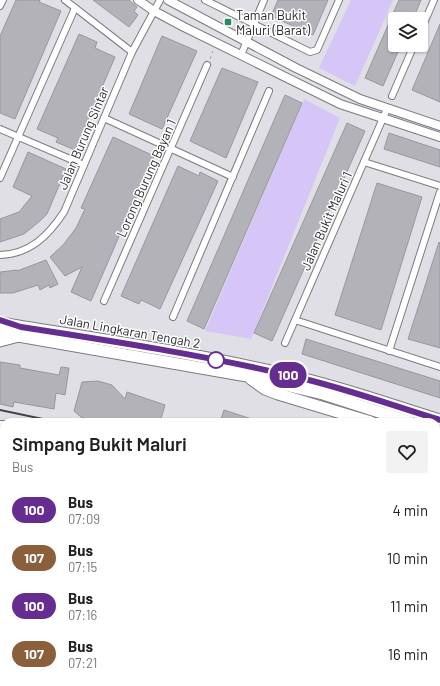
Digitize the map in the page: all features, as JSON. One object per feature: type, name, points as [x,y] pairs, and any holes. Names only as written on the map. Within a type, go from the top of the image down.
[{"type":"highway","name":"Jalan Lingkaran Tengah 2","points":[[0,323],[21,332],[247,376],[323,394],[398,418]]},
{"type":"highway","name":"Jalan Lingkaran Tengah 2","points":[[0,333],[21,332],[213,359],[325,384],[434,418]]},
{"type":"highway","points":[[247,376],[265,389],[278,394],[358,418]]},
{"type":"main road","points":[[0,320],[21,332]]},
{"type":"main road","points":[[0,342],[21,332]]},
{"type":"street","points":[[0,6],[3,0]]},
{"type":"street","points":[[65,0],[132,52]]},
{"type":"street","points":[[138,0],[154,11],[340,104],[383,120],[440,137]]},
{"type":"street","name":"Jalan Burung Sintar","points":[[0,255],[25,250],[48,234],[64,212],[132,52],[160,0]]},
{"type":"street","points":[[168,0],[332,86],[387,109],[440,126]]},
{"type":"street","points":[[205,0],[310,52],[317,50],[339,0]]},
{"type":"street","points":[[241,55],[264,0]]},
{"type":"street","points":[[428,14],[434,0]]},
{"type":"street","points":[[0,178],[75,8]]},
{"type":"street","points":[[392,96],[411,52]]},
{"type":"street","name":"Lorong Burung Bayan 1","points":[[104,301],[207,65]]},
{"type":"street","points":[[173,316],[269,91]]},
{"type":"street","name":"Jalan Bukit Maluri 1","points":[[285,343],[387,109]]},
{"type":"street","points":[[104,118],[233,177]]},
{"type":"street","points":[[0,129],[84,165]]},
{"type":"street","points":[[364,162],[440,186]]},
{"type":"street","points":[[389,350],[440,192]]},
{"type":"street","points":[[295,320],[440,367]]},
{"type":"path","points":[[207,65],[217,43]]},
{"type":"shaded area","points":[[351,0],[393,0],[355,86],[319,68]]},
{"type":"shaded area","points":[[304,99],[340,118],[251,339],[205,331]]},
{"type":"building","points":[[16,0],[40,0],[39,2],[61,11],[15,119],[0,113],[0,36]]},
{"type":"building","points":[[93,0],[129,0],[137,7],[134,11],[138,15],[129,27]]},
{"type":"building","points":[[278,0],[328,0],[313,35],[271,16]]},
{"type":"building","points":[[399,0],[421,0],[416,12],[394,12]]},
{"type":"building","points":[[440,24],[440,102],[412,90]]},
{"type":"building","points":[[388,25],[388,52],[398,52],[383,86],[365,78]]},
{"type":"building","points":[[79,34],[97,42],[95,48],[115,57],[75,150],[56,142],[58,138],[37,129]]},
{"type":"building","points":[[162,36],[197,51],[162,129],[129,114]]},
{"type":"building","points":[[222,68],[258,82],[226,158],[190,141]]},
{"type":"building","points":[[285,95],[302,103],[204,329],[187,321]]},
{"type":"building","points":[[347,123],[365,131],[272,341],[254,333]]},
{"type":"building","points":[[389,133],[440,150],[440,167],[384,149]]},
{"type":"building","points":[[113,137],[154,156],[91,301],[71,292],[82,267],[65,276],[50,257],[63,245],[76,228],[85,209],[81,208]]},
{"type":"building","points":[[28,152],[66,169],[47,214],[24,234],[0,242],[0,219],[19,212],[32,196],[13,187]]},
{"type":"building","points":[[178,166],[199,176],[200,172],[218,181],[160,309],[141,300],[139,304],[121,296]]},
{"type":"building","points":[[377,183],[422,197],[381,330],[335,315]]},
{"type":"building","points":[[439,242],[440,243],[440,348],[408,339]]},
{"type":"building","points":[[46,260],[58,284],[50,288],[49,285],[40,290],[38,285],[13,293],[0,293],[0,272],[17,271]]},
{"type":"building","points":[[306,339],[440,381],[440,398],[302,354]]},
{"type":"building","points":[[0,362],[20,365],[20,368],[59,375],[61,367],[69,368],[65,395],[56,393],[54,409],[14,402],[13,407],[0,404]]},
{"type":"building","points":[[98,381],[112,385],[125,399],[127,392],[165,405],[161,418],[81,417],[74,411],[82,382]]},
{"type":"building","points":[[224,410],[249,418],[221,418]]},
{"type":"railway","points":[[0,410],[38,418]]},
{"type":"bus line","name":"100","points":[[0,320],[21,327],[213,359],[292,376],[325,384],[434,418]]},
{"type":"place","name":"Taman Bukit Maluri (Barat)","points":[[228,22]]}]
